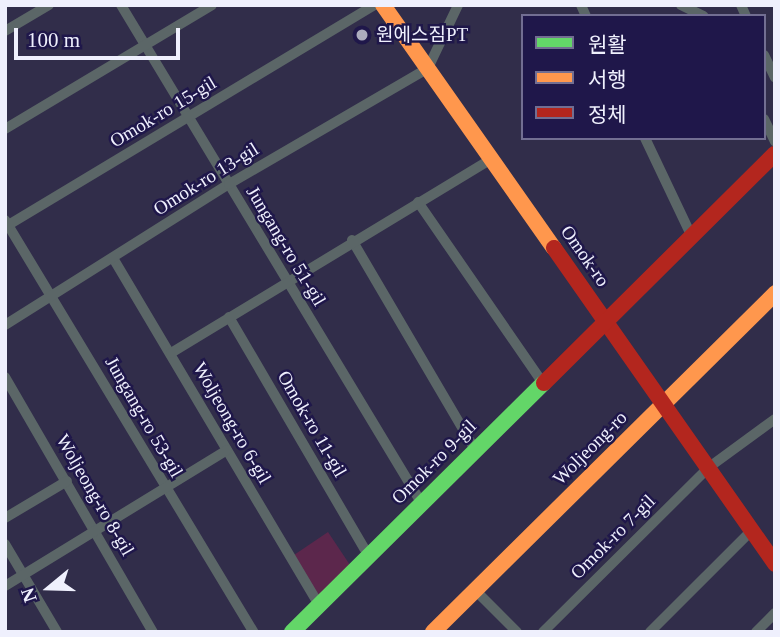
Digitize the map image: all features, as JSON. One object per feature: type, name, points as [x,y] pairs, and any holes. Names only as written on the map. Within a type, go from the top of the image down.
[{"type":"street","points":[[5,31],[49,5]]},
{"type":"street","name":"Jungang-ro 51-gil","points":[[121,5],[422,504]]},
{"type":"street","points":[[5,129],[212,5]]},
{"type":"street","name":"Omok-ro 15-gil","points":[[6,224],[374,5]]},
{"type":"street","name":"Omok-ro","points":[[383,5],[775,564]]},
{"type":"street","points":[[428,68],[458,5]]},
{"type":"street","points":[[681,5],[700,14]]},
{"type":"street","points":[[766,59],[775,78]]},
{"type":"street","name":"Omok-ro 13-gil","points":[[5,324],[54,296],[229,184],[428,68]]},
{"type":"street","points":[[766,123],[775,142]]},
{"type":"street","points":[[646,140],[691,235]]},
{"type":"street","name":"Omok-ro 9-gil","points":[[292,632],[775,154]]},
{"type":"street","points":[[171,353],[352,240],[491,159]]},
{"type":"street","points":[[418,202],[543,383]]},
{"type":"street","name":"Jungang-ro 53-gil","points":[[6,224],[54,296],[164,488],[254,632]]},
{"type":"street","points":[[352,240],[476,451]]},
{"type":"street","name":"Woljeong-ro 6-gil","points":[[113,258],[319,605]]},
{"type":"street","name":"Woljeong-ro","points":[[433,632],[775,293]]},
{"type":"street","name":"Omok-ro 11-gil","points":[[229,317],[364,548]]},
{"type":"street","name":"Woljeong-ro 8-gil","points":[[5,377],[153,632]]},
{"type":"street","points":[[708,468],[775,419]]},
{"type":"street","points":[[5,586],[227,450]]},
{"type":"street","name":"Omok-ro 7-gil","points":[[543,632],[708,468]]},
{"type":"street","points":[[5,518],[67,481]]},
{"type":"street","points":[[650,632],[751,530]]},
{"type":"street","points":[[5,544],[57,632]]},
{"type":"street","points":[[475,590],[517,632]]},
{"type":"street","points":[[756,632],[775,613]]},
{"type":"shaded area","points":[[328,532],[350,565],[315,599],[291,557]]},
{"type":"traffic: fast","points":[[292,632],[544,383]]},
{"type":"traffic: slow","points":[[383,5],[554,248]]},
{"type":"traffic: slow","points":[[433,632],[775,293]]},
{"type":"traffic: jam","points":[[544,383],[775,154]]},
{"type":"traffic: jam","points":[[554,248],[775,564]]},
{"type":"place","name":"원에스짐PT","points":[[362,35]]}]
